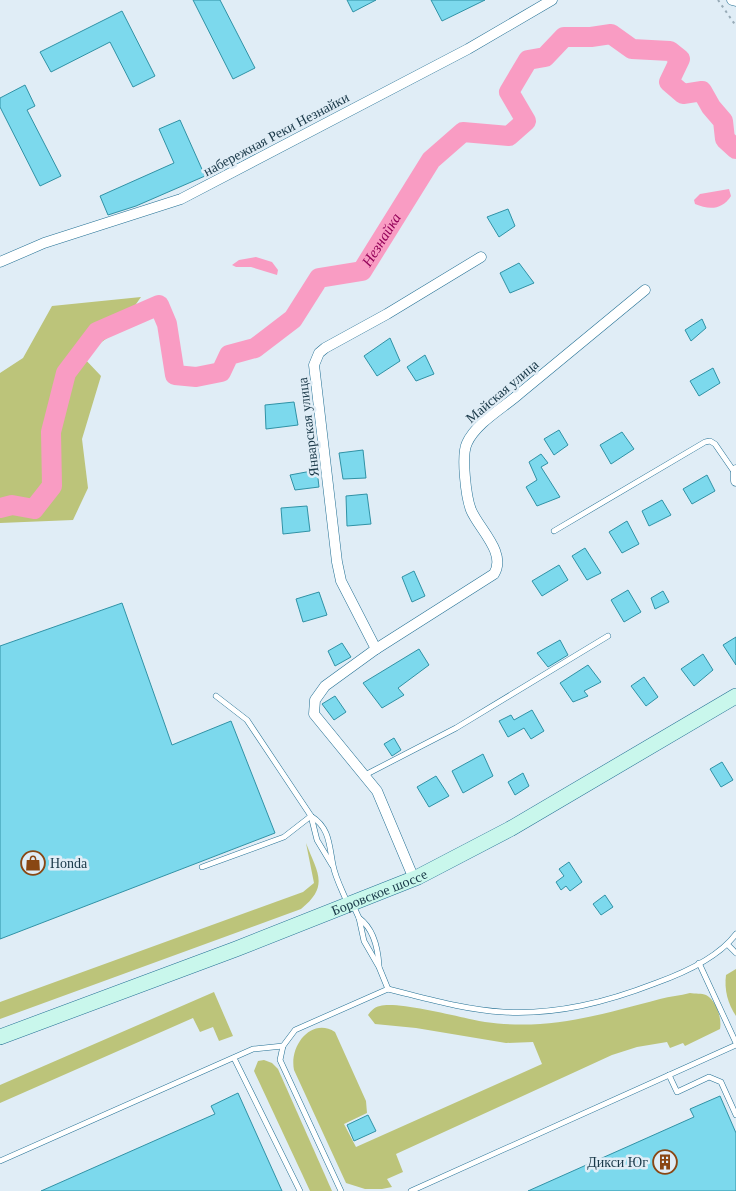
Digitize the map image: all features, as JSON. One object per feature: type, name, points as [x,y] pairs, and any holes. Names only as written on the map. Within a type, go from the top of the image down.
[{"type":"main road","name":"Боровское шоссе","points":[[0,1037],[236,949],[414,879],[510,829],[736,696]]},
{"type":"street","name":"набережная Реки Незнайки","points":[[0,262],[44,243],[182,199],[468,49],[552,0]]},
{"type":"street","points":[[732,0],[736,1]]},
{"type":"street","name":"Январская улица","points":[[376,649],[342,581],[337,562],[314,365],[315,360],[325,348],[387,314],[481,257]]},
{"type":"street","name":"Майская улица","points":[[365,775],[314,714],[313,707],[318,693],[376,649],[494,574],[497,569],[497,556],[470,503],[464,452],[467,442],[491,417],[645,290]]},
{"type":"street","points":[[365,775],[377,791],[414,879]]},
{"type":"lane","points":[[554,530],[705,442],[710,441],[715,444],[736,475]]},
{"type":"lane","points":[[365,775],[456,728],[608,636]]},
{"type":"lane","points":[[216,696],[247,720],[311,816],[325,828],[333,866]]},
{"type":"lane","points":[[311,816],[317,840],[333,866],[350,904],[371,931],[378,952],[379,967]]},
{"type":"lane","points":[[202,867],[284,837],[311,816]]},
{"type":"lane","points":[[359,918],[360,928],[367,948],[379,967],[388,989]]},
{"type":"lane","points":[[341,1191],[280,1060],[283,1046],[295,1030],[388,989],[463,1006],[503,1012],[543,1011],[590,1005],[673,977],[728,945],[736,934]]},
{"type":"lane","points":[[728,945],[736,953]]},
{"type":"lane","points":[[412,1191],[425,1188],[736,1044],[699,963]]},
{"type":"lane","points":[[0,1161],[253,1049],[283,1046]]},
{"type":"lane","points":[[234,1058],[300,1191]]},
{"type":"lane","points":[[669,1075],[677,1092],[709,1077],[721,1082],[736,1115]]},
{"type":"path","points":[[718,0],[736,26]]},
{"type":"green space","points":[[141,297],[117,331],[82,356],[101,376],[82,439],[88,488],[73,520],[0,523],[0,373],[23,358],[52,306]]},
{"type":"green space","points":[[306,843],[317,871],[318,886],[316,893],[301,909],[0,1019],[0,1002],[303,892],[314,883]]},
{"type":"green space","points":[[736,969],[736,1016],[727,997],[726,975]]},
{"type":"green space","points":[[214,992],[233,1036],[219,1041],[213,1027],[200,1032],[193,1018],[0,1103],[0,1085]]},
{"type":"green space","points":[[690,993],[704,994],[713,1001],[719,1015],[720,1029],[685,1046],[683,1043],[670,1048],[667,1042],[637,1047],[612,1055],[396,1154],[403,1172],[387,1179],[392,1187],[382,1189],[365,1189],[346,1183],[294,1070],[295,1051],[304,1036],[318,1028],[326,1028],[335,1032],[366,1101],[367,1113],[344,1124],[356,1147],[542,1064],[533,1042],[506,1043],[416,1028],[375,1024],[368,1015],[376,1007],[401,1006],[485,1022],[531,1024],[552,1023],[595,1016]]},
{"type":"green space","points":[[264,1060],[272,1063],[278,1069],[332,1191],[310,1191],[254,1071],[258,1061]]},
{"type":"shaded area","points":[[729,189],[731,196],[724,204],[715,208],[695,204],[694,200],[700,194]]},
{"type":"shaded area","points":[[256,257],[272,262],[278,270],[277,275],[251,267],[236,267],[232,265],[239,260]]},
{"type":"building","points":[[193,0],[220,0],[255,68],[233,79]]},
{"type":"building","points":[[347,0],[376,0],[353,12]]},
{"type":"building","points":[[431,0],[485,0],[442,21]]},
{"type":"building","points":[[122,11],[155,76],[133,87],[110,42],[51,72],[40,52]]},
{"type":"building","points":[[25,85],[35,106],[27,110],[61,176],[40,186],[0,107],[0,98]]},
{"type":"building","points":[[180,120],[205,176],[136,206],[108,215],[100,196],[174,163],[159,129]]},
{"type":"building","points":[[508,209],[515,226],[499,237],[487,217]]},
{"type":"building","points":[[519,263],[534,283],[510,293],[500,273]]},
{"type":"building","points":[[702,319],[706,328],[691,341],[685,330]]},
{"type":"building","points":[[390,338],[400,361],[377,376],[364,356]]},
{"type":"building","points":[[425,355],[434,374],[416,381],[407,367]]},
{"type":"building","points":[[713,368],[720,383],[699,396],[690,381]]},
{"type":"building","points":[[294,402],[298,425],[266,429],[265,405]]},
{"type":"building","points":[[559,430],[568,445],[554,455],[544,439]]},
{"type":"building","points":[[622,432],[634,449],[611,464],[600,445]]},
{"type":"building","points":[[363,450],[366,478],[343,479],[339,453]]},
{"type":"building","points":[[541,454],[548,463],[541,467],[560,497],[537,506],[526,487],[537,480],[529,462]]},
{"type":"building","points":[[317,470],[319,487],[295,490],[290,475]]},
{"type":"building","points":[[707,475],[715,491],[692,504],[683,489]]},
{"type":"building","points":[[367,494],[371,524],[347,526],[346,496]]},
{"type":"building","points":[[662,500],[671,515],[649,526],[642,511]]},
{"type":"building","points":[[307,506],[310,531],[283,534],[281,508]]},
{"type":"building","points":[[627,521],[639,544],[622,553],[609,532]]},
{"type":"building","points":[[585,548],[601,573],[587,580],[572,556]]},
{"type":"building","points":[[559,565],[568,580],[542,596],[532,581]]},
{"type":"building","points":[[414,571],[425,596],[412,602],[402,577]]},
{"type":"building","points":[[628,590],[641,612],[624,622],[611,600]]},
{"type":"building","points":[[663,591],[669,602],[655,609],[651,598]]},
{"type":"building","points":[[319,592],[327,615],[303,622],[296,599]]},
{"type":"building","points":[[122,603],[172,745],[231,721],[275,833],[0,939],[0,646]]},
{"type":"building","points":[[736,637],[736,665],[723,645]]},
{"type":"building","points":[[560,640],[568,655],[548,667],[537,653]]},
{"type":"building","points":[[342,643],[351,657],[335,666],[328,651]]},
{"type":"building","points":[[419,649],[429,665],[398,688],[404,695],[382,708],[363,683]]},
{"type":"building","points":[[703,654],[713,670],[694,686],[681,669]]},
{"type":"building","points":[[588,665],[601,682],[584,691],[588,696],[573,702],[560,683]]},
{"type":"building","points":[[644,677],[658,697],[646,706],[631,686]]},
{"type":"building","points":[[335,696],[346,712],[334,720],[322,704]]},
{"type":"building","points":[[532,710],[544,731],[531,739],[524,728],[508,737],[499,721],[511,715],[514,720]]},
{"type":"building","points":[[394,738],[401,750],[392,756],[384,744]]},
{"type":"building","points":[[483,754],[493,776],[463,793],[452,771]]},
{"type":"building","points":[[722,762],[733,780],[721,787],[710,769]]},
{"type":"building","points":[[523,773],[529,786],[515,795],[508,782]]},
{"type":"building","points":[[436,776],[449,796],[429,807],[417,787]]},
{"type":"building","points":[[569,862],[582,882],[570,891],[566,886],[561,890],[556,882],[564,876],[559,869]]},
{"type":"building","points":[[605,895],[613,907],[601,915],[593,904]]},
{"type":"building","points":[[238,1093],[282,1191],[41,1191],[215,1114],[211,1106]]},
{"type":"building","name":"Дикси Юг","points":[[720,1096],[736,1133],[736,1191],[528,1191],[694,1117],[690,1109]]},
{"type":"building","points":[[368,1115],[376,1131],[354,1141],[347,1125]]},
{"type":"waterway","name":"Незнайка","points":[[0,508],[12,505],[34,509],[52,486],[51,432],[66,373],[97,332],[159,305],[167,324],[175,375],[196,377],[221,372],[229,355],[255,348],[293,319],[319,278],[362,271],[431,160],[463,132],[509,136],[526,121],[509,92],[528,60],[545,57],[564,37],[591,37],[611,34],[632,49],[670,51],[680,59],[669,82],[683,94],[702,91],[711,107],[723,121],[725,139],[736,149]]},
{"type":"place","name":"Honda","points":[[33,863]]},
{"type":"place","name":"Дикси Юг","points":[[665,1162]]}]
